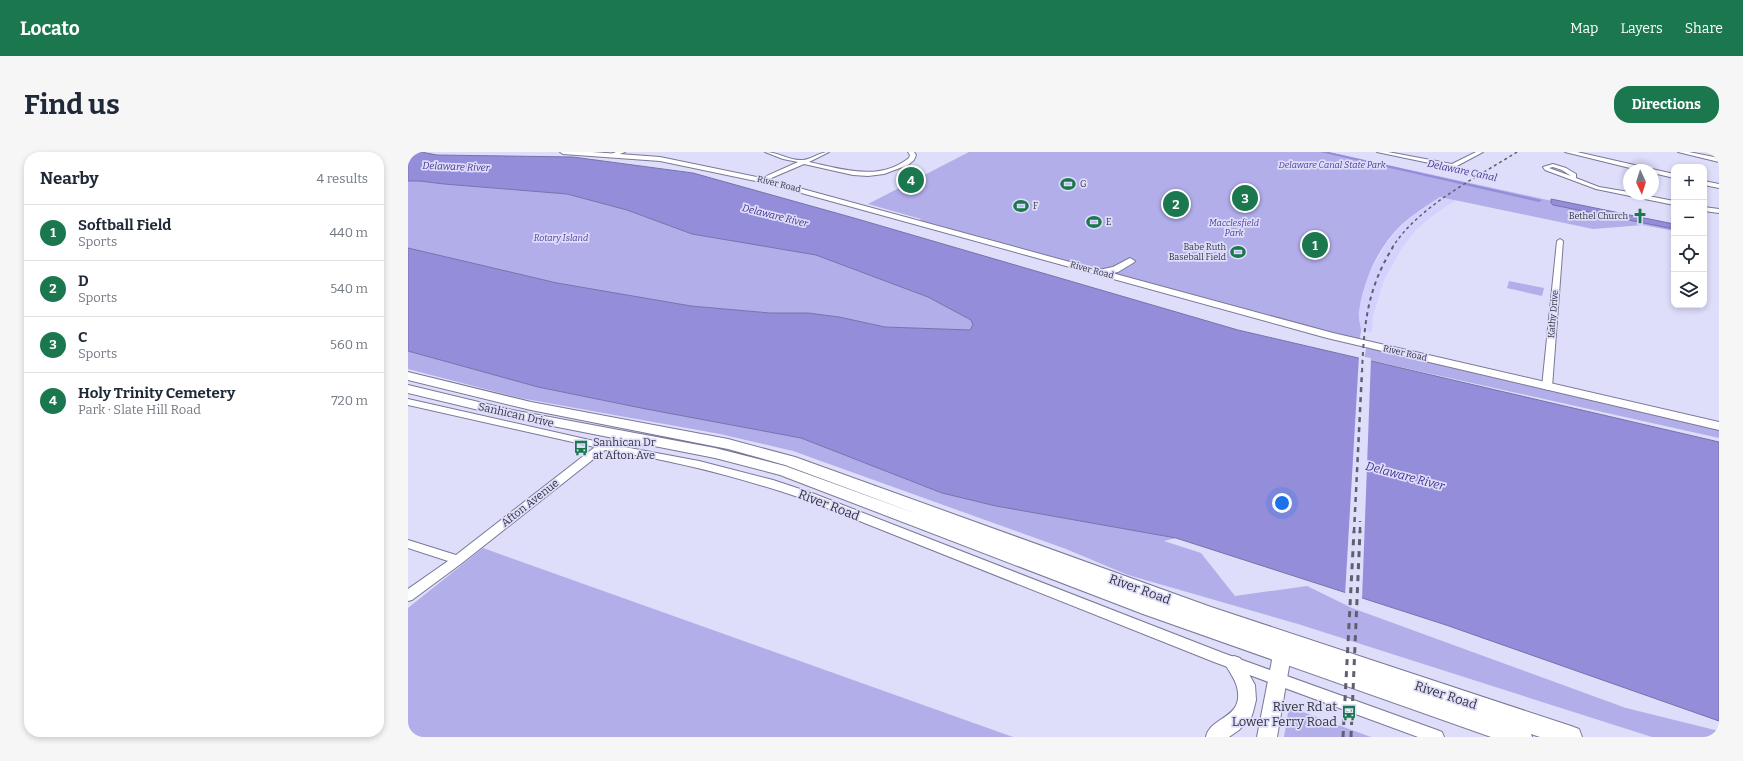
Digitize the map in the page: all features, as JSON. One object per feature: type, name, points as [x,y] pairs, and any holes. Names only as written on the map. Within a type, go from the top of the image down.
[{"type":"highway","points":[[408,376],[638,433]]},
{"type":"highway","points":[[408,389],[512,414],[638,433]]},
{"type":"highway","name":"River Road","points":[[638,433],[752,462],[807,478],[1079,582],[1278,646],[1571,737]]},
{"type":"highway","name":"River Road","points":[[1278,646],[1521,737]]},
{"type":"main road","name":"River Road","points":[[563,152],[672,161],[764,180],[1331,336],[1719,426]]},
{"type":"main road","points":[[1574,152],[1623,164]]},
{"type":"main road","points":[[1659,172],[1671,175]]},
{"type":"main road","points":[[1707,184],[1719,186]]},
{"type":"main road","points":[[1097,271],[1115,270],[1130,261],[1114,276]]},
{"type":"main road","points":[[1267,737],[1277,679],[1278,646]]},
{"type":"main road","points":[[1216,737],[1216,735],[1232,724],[1244,712],[1247,700],[1246,685],[1234,664]]},
{"type":"street","points":[[612,155],[622,152]]},
{"type":"street","points":[[768,152],[777,156],[853,173],[876,173],[891,170],[910,161],[913,156],[912,152]]},
{"type":"street","points":[[764,180],[826,152]]},
{"type":"street","points":[[1380,152],[1453,166],[1480,152]]},
{"type":"street","points":[[1682,152],[1719,160]]},
{"type":"street","points":[[1574,178],[1598,188],[1671,202]]},
{"type":"street","points":[[1707,209],[1719,211]]},
{"type":"street","name":"Kathy Drive","points":[[1547,387],[1560,241]]},
{"type":"street","name":"Sanhican Drive","points":[[408,402],[603,446],[619,448]]},
{"type":"street","name":"Afton Avenue","points":[[408,596],[458,560],[603,446]]},
{"type":"street","name":"River Road","points":[[619,448],[668,457],[729,471],[808,496],[1234,664],[1437,737]]},
{"type":"street","points":[[408,544],[458,560]]},
{"type":"shaded area","points":[[1456,186],[1471,190],[1432,216],[1415,231],[1402,248],[1384,280],[1373,316],[1372,332],[1361,330],[1358,313],[1367,277],[1386,244],[1400,227],[1417,213]]},
{"type":"green space","name":"Macclesfield Park","points":[[969,152],[1328,152],[1548,200],[1671,223],[1671,230],[1643,225],[1593,229],[1440,197],[1414,214],[1400,226],[1378,255],[1368,277],[1361,299],[1359,320],[1361,334],[1359,341],[924,222],[920,220],[921,219],[868,204]]},
{"type":"green space","name":"Rotary Island","points":[[408,181],[567,194],[627,210],[692,234],[816,255],[928,297],[971,320],[973,325],[970,330],[885,327],[839,317],[808,313],[770,313],[691,306],[557,283],[411,249],[408,248]]},
{"type":"green space","points":[[1509,281],[1544,288],[1542,296],[1507,288]]},
{"type":"green space","points":[[1367,345],[1719,426],[1719,438],[1364,359]]},
{"type":"green space","points":[[408,351],[538,387],[801,438],[942,493],[996,506],[1176,538],[1164,541],[1201,553],[1235,596],[1307,586],[1352,608],[1626,708],[1719,731],[1719,737],[1652,737],[1298,624],[1128,575],[1066,549],[793,451],[720,434],[520,398],[408,369]]},
{"type":"green space","points":[[483,548],[1013,737],[408,737],[408,608]]},
{"type":"green space","points":[[1289,707],[1371,737],[1284,737]]},
{"type":"water","name":"Delaware River","points":[[408,152],[421,152],[437,155],[573,157],[693,173],[854,218],[1238,330],[1719,442],[1719,721],[1446,625],[1176,538],[996,506],[942,493],[801,438],[538,387],[408,351],[408,248],[557,283],[691,306],[770,313],[808,313],[839,317],[885,327],[970,330],[973,325],[971,320],[928,297],[816,255],[692,234],[627,210],[567,194],[408,181]]},
{"type":"water","points":[[1551,199],[1671,223],[1671,228],[1553,205],[1551,203]]},
{"type":"pier","points":[[1359,356],[1371,358],[1362,600],[1345,595]]},
{"type":"waterway","name":"Delaware Canal","points":[[1322,152],[1539,200]]},
{"type":"railway","points":[[1392,248],[1403,233],[1432,206],[1517,152]]},
{"type":"railway","points":[[1362,372],[1368,307],[1377,278],[1393,247]]},
{"type":"railway","points":[[1354,532],[1362,371]]},
{"type":"railway","points":[[1360,521],[1360,531]]},
{"type":"railway","points":[[1343,737],[1354,531]]},
{"type":"railway","points":[[1351,737],[1360,531]]},
{"type":"place","name":"Holy Trinity Cemetery","points":[[911,180]]},
{"type":"place","name":"G","points":[[1068,184]]},
{"type":"place","name":"C","points":[[1245,198]]},
{"type":"place","name":"D","points":[[1176,204]]},
{"type":"place","name":"F","points":[[1021,206]]},
{"type":"place","name":"Bethel Church","points":[[1640,216]]},
{"type":"place","name":"E","points":[[1094,222]]},
{"type":"place","name":"Softball Field","points":[[1315,245]]},
{"type":"place","name":"Babe Ruth Baseball Field","points":[[1238,252]]},
{"type":"place","name":"Sanhican Dr at Afton Ave","points":[[581,448]]},
{"type":"place","name":"River Rd at Lower Ferry Road","points":[[1349,713]]},
{"type":"park label","name":"Delaware Canal State Park","points":[[1332,165]]}]
